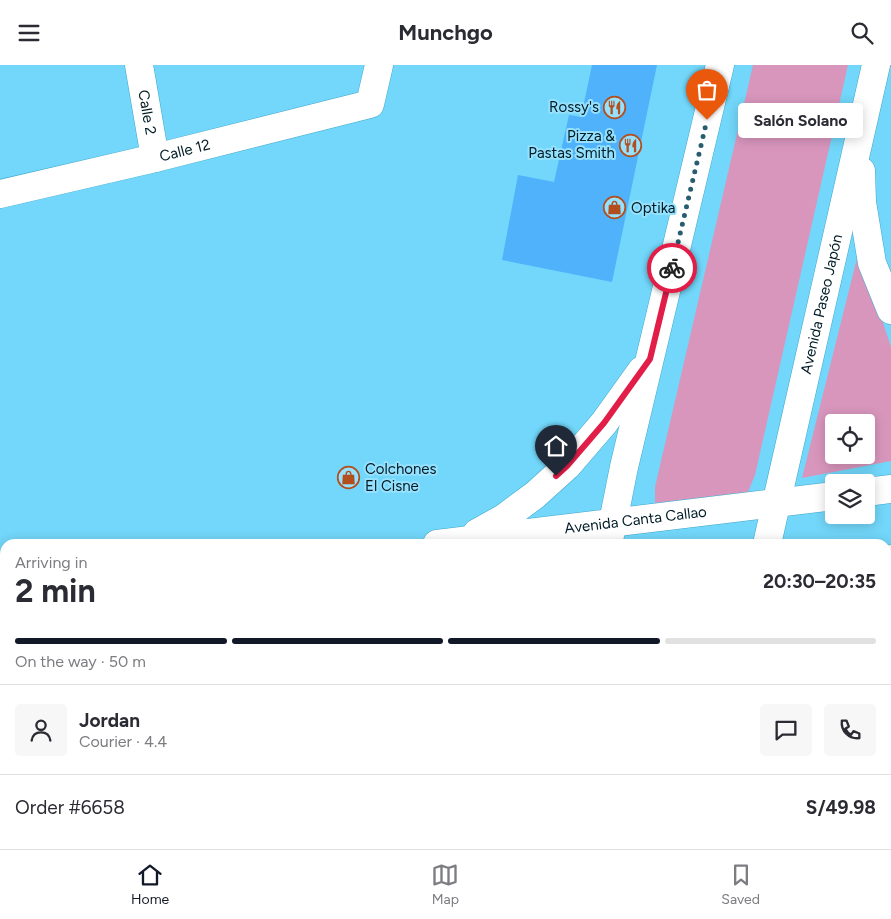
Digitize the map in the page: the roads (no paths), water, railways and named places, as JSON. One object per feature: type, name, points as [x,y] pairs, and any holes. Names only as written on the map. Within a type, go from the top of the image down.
[{"type":"main road","name":"Calle 2","points":[[139,65],[156,159]]},
{"type":"main road","name":"Calle 12","points":[[0,194],[156,159],[370,104],[379,65]]},
{"type":"main road","points":[[610,533],[720,65]]},
{"type":"main road","name":"Avenida Paseo Japón","points":[[768,539],[876,65]]},
{"type":"main road","points":[[859,139],[862,202],[872,263],[891,310]]},
{"type":"main road","points":[[466,539],[504,518],[535,495],[567,466],[604,423],[650,359]]},
{"type":"main road","points":[[875,491],[891,489]]},
{"type":"main road","name":"Avenida Canta Callao","points":[[466,539],[610,533],[776,503],[825,497]]},
{"type":"place","name":"Rossy's","points":[[615,107]]},
{"type":"place","name":"Salón Solano","points":[[707,120]]},
{"type":"place","name":"Pizza & Pastas Smith","points":[[631,145]]},
{"type":"place","name":"Optika","points":[[615,208]]},
{"type":"place","name":"Colchones El Cisne","points":[[349,478]]}]
